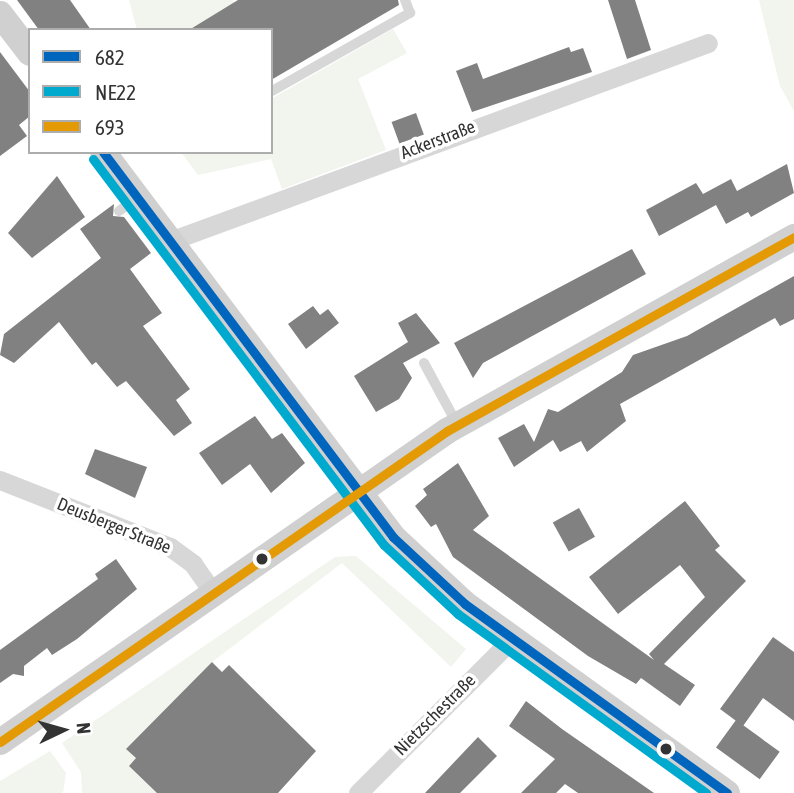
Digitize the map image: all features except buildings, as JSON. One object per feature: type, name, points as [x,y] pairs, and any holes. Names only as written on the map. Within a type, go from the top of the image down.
[{"type":"main road","points":[[0,14],[28,50]]},
{"type":"main road","points":[[104,154],[128,204],[170,241],[357,491],[435,578],[727,793]]},
{"type":"main road","points":[[0,742],[357,491],[457,425],[794,237]]},
{"type":"street","name":"Ackerstraße","points":[[170,241],[708,43]]},
{"type":"street","name":"Deusberger Straße","points":[[0,480],[170,547],[193,564],[213,593]]},
{"type":"street","name":"Nietzschestraße","points":[[358,793],[513,638]]},
{"type":"lane","points":[[273,90],[410,13],[405,0]]},
{"type":"lane","points":[[424,363],[457,425]]},
{"type":"shaded area","points":[[129,0],[233,0],[235,3],[192,28],[136,28]]},
{"type":"shaded area","points":[[759,0],[794,0],[794,111],[780,86]]},
{"type":"shaded area","points":[[393,29],[407,53],[358,79],[386,150],[282,189],[271,159],[198,175],[182,154],[273,154],[273,98]]},
{"type":"shaded area","points":[[356,556],[466,649],[451,667],[342,563],[212,662],[127,749],[136,758],[129,766],[157,793],[82,793],[81,772],[62,743],[335,557]]},
{"type":"shaded area","points":[[50,751],[66,773],[63,793],[0,793],[0,781]]},
{"type":"transit line","name":"682","points":[[105,154],[393,537],[465,604],[727,793]]},
{"type":"transit line","name":"NE22","points":[[93,159],[384,545],[458,614],[706,793]]},
{"type":"transit line","name":"693","points":[[0,742],[447,431],[794,237]]}]
